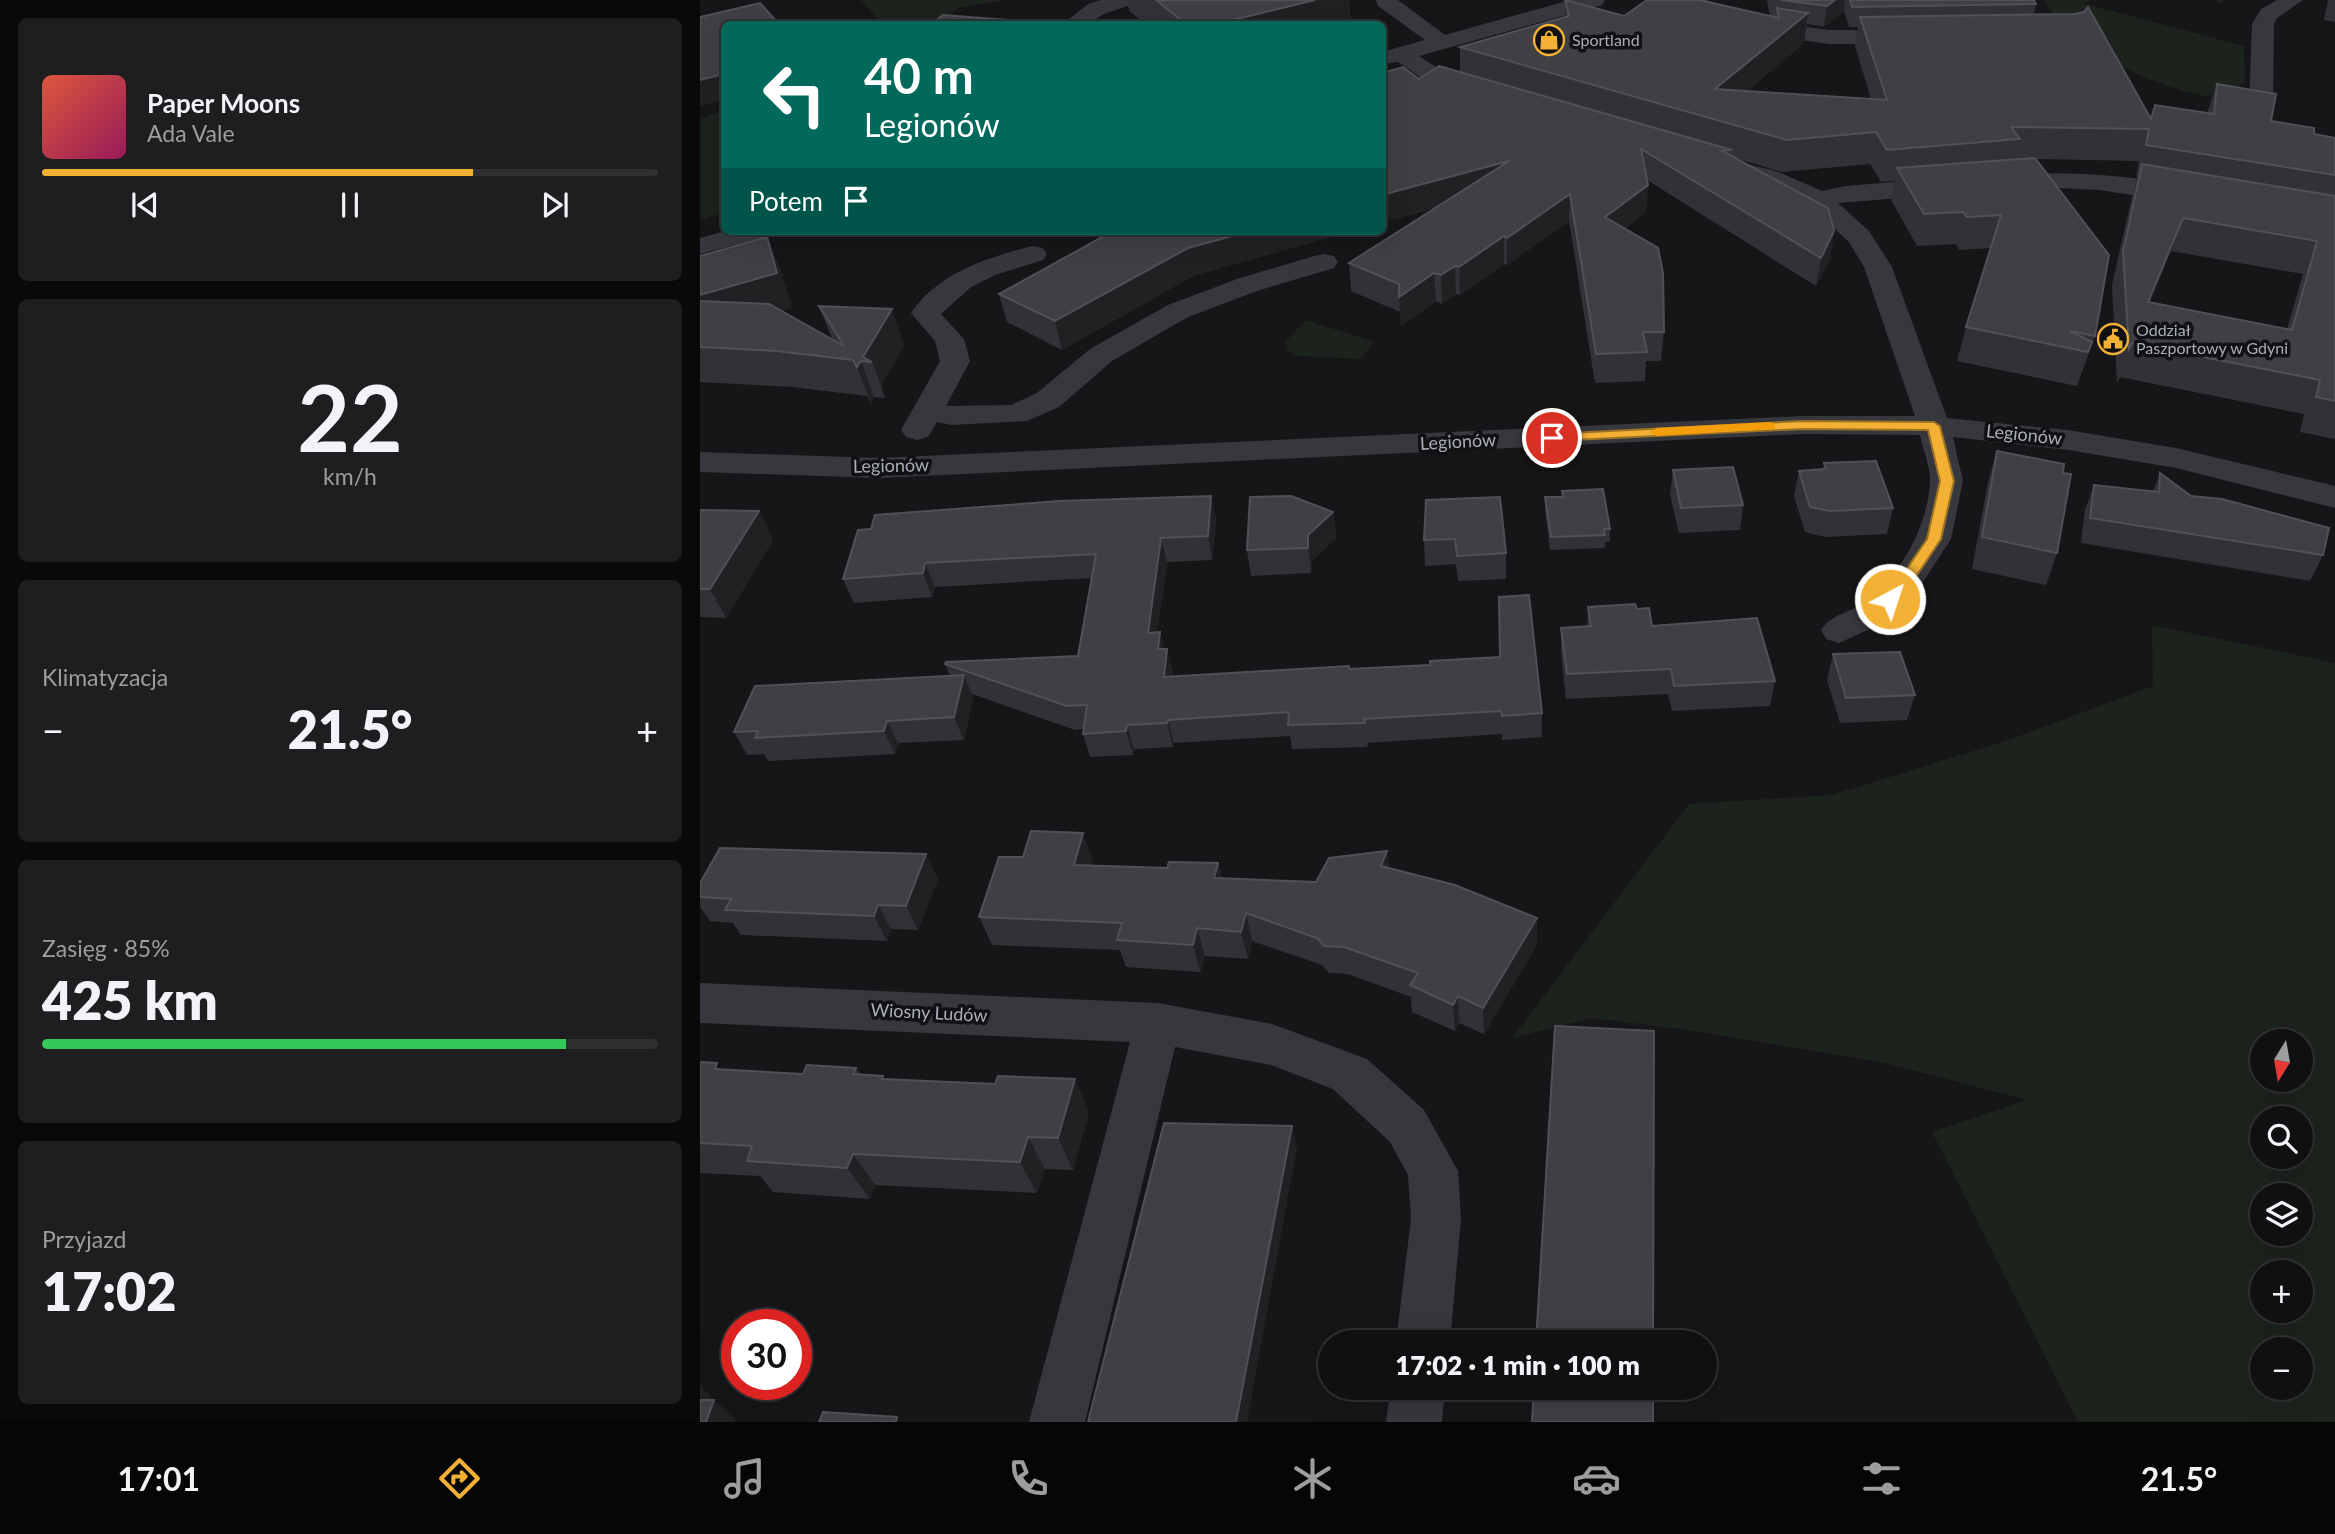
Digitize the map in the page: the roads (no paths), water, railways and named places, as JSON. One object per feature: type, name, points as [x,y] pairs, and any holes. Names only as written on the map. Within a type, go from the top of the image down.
[{"type":"street","points":[[1078,21],[1096,9],[1122,0]]},
{"type":"street","points":[[1392,56],[1594,0]]},
{"type":"street","points":[[1687,0],[1766,28],[1829,37],[1932,37]]},
{"type":"street","points":[[1711,0],[1735,19]]},
{"type":"street","points":[[2261,108],[2263,24],[2269,14],[2292,0]]},
{"type":"street","points":[[1386,1],[1441,43]]},
{"type":"street","points":[[1392,56],[1432,72],[1445,83],[1499,94]]},
{"type":"street","points":[[1699,153],[1739,171],[1767,176],[1818,199],[1860,237],[1878,267],[1934,426],[1947,481],[1934,539],[1902,586],[1877,611],[1839,630]]},
{"type":"street","points":[[1818,199],[1846,194],[2039,179],[2111,184],[2206,198]]},
{"type":"street","points":[[700,246],[742,235]]},
{"type":"street","points":[[751,235],[759,262]]},
{"type":"street","points":[[1033,254],[985,269],[961,281],[926,313],[949,339],[955,361],[922,420],[951,416],[1016,414],[1048,400],[1101,355],[1178,311],[1247,285],[1324,262]]},
{"type":"street","name":"Legionów","points":[[700,462],[879,468],[1802,425],[1934,426],[2068,440],[2176,458],[2335,497]]},
{"type":"street","name":"Wiosny Ludów","points":[[700,1003],[1158,1023],[1272,1045],[1350,1074],[1407,1126],[1433,1171],[1436,1219],[1424,1330]]},
{"type":"street","points":[[1057,1422],[1158,1023]]},
{"type":"street","points":[[1414,1422],[1417,1400]]},
{"type":"place","name":"Sportland","points":[[1549,40]]},
{"type":"place","name":"Oddział Paszportowy w Gdyni","points":[[2113,339]]}]
